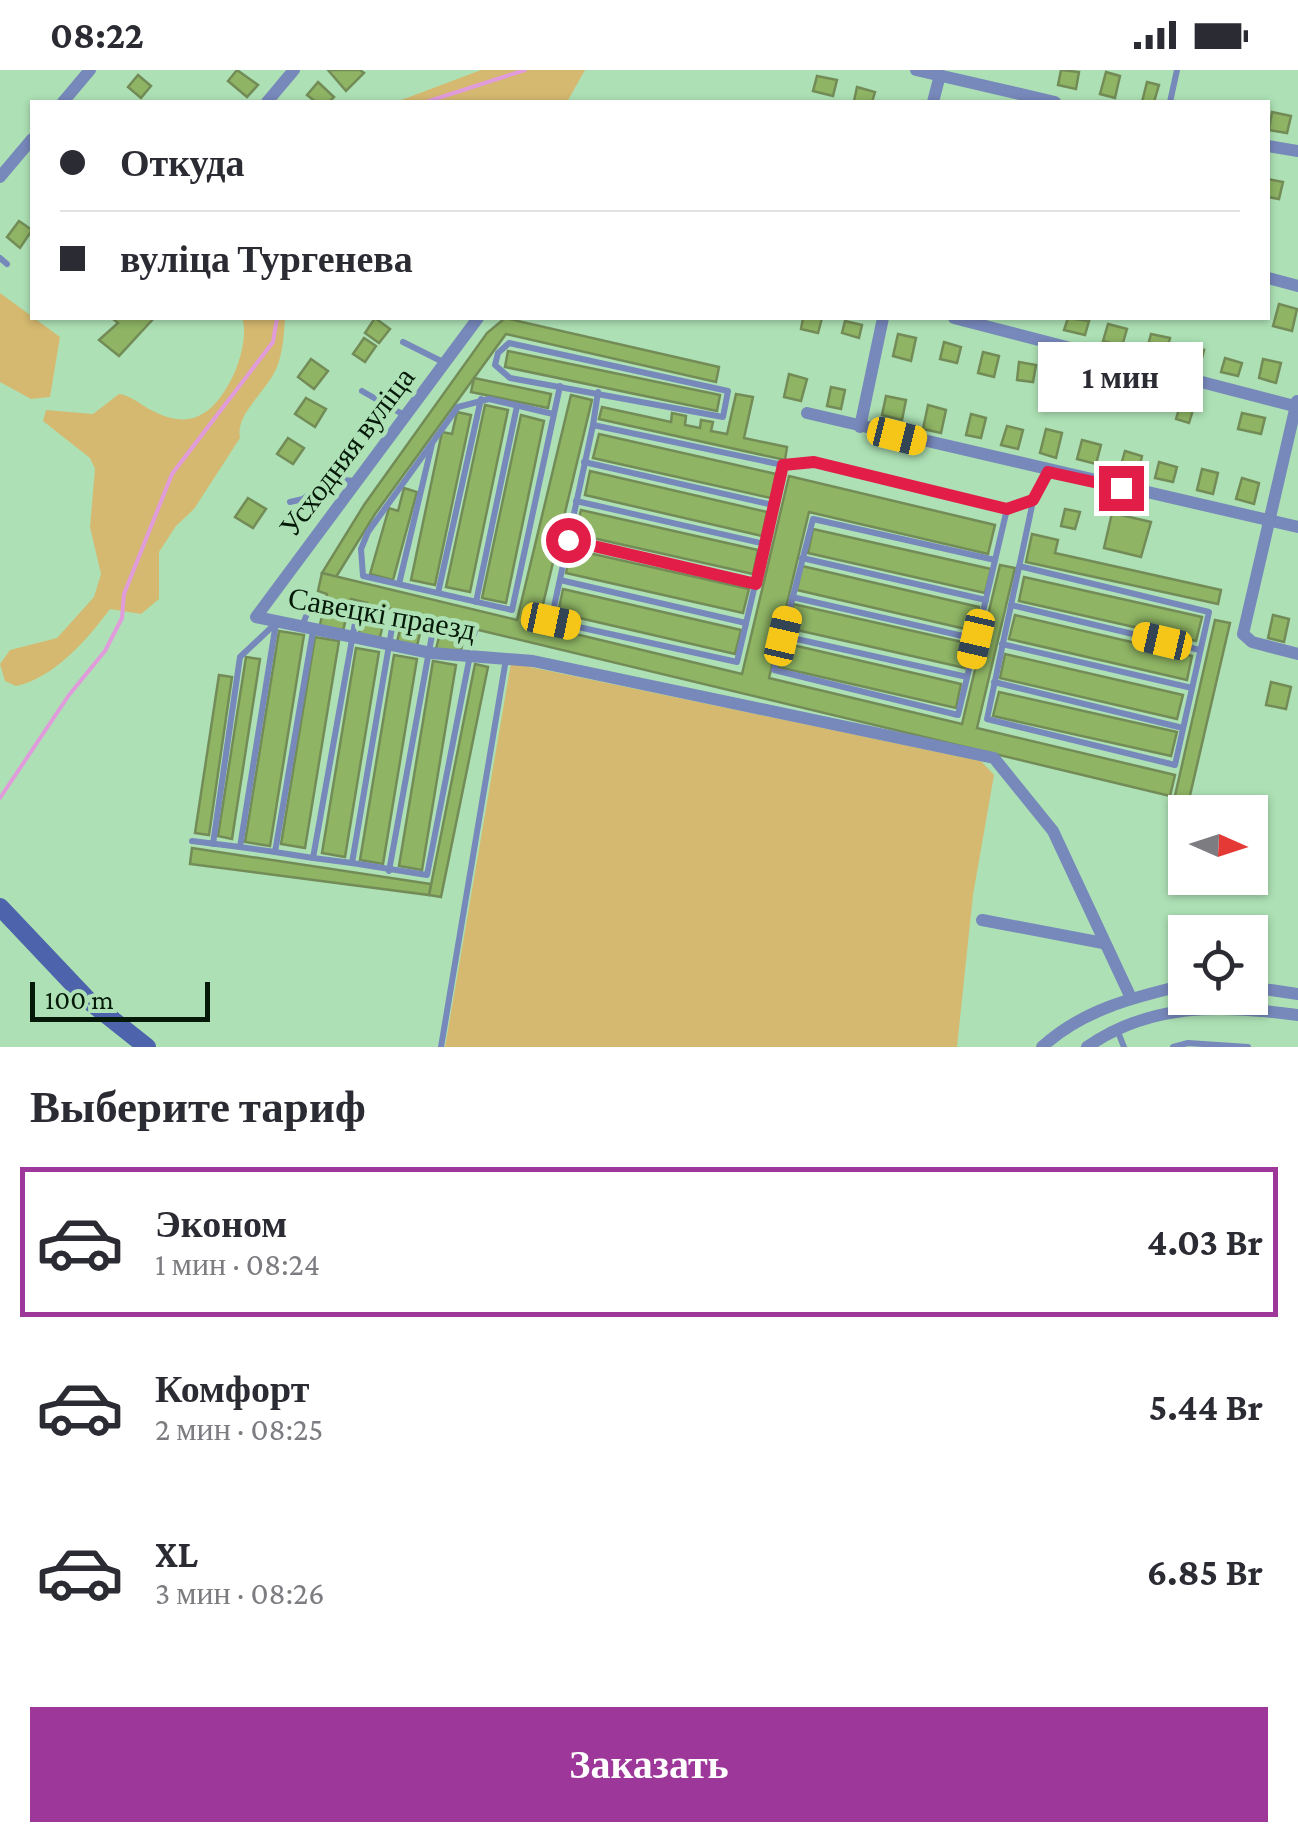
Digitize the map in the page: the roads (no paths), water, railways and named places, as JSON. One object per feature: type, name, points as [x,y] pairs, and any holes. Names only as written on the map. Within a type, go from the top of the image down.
[{"type":"street","points":[[64,100],[90,70]]},
{"type":"street","points":[[270,100],[294,70]]},
{"type":"street","points":[[916,70],[1047,100]]},
{"type":"street","points":[[934,100],[940,75]]},
{"type":"street","points":[[0,178],[30,140]]},
{"type":"street","points":[[1270,146],[1298,151]]},
{"type":"street","points":[[1270,279],[1298,286]]},
{"type":"street","name":"Усходняя вуліца","points":[[256,616],[476,320]]},
{"type":"street","points":[[860,426],[883,320]]},
{"type":"street","points":[[962,320],[1297,404],[1244,634],[1252,642],[1298,654]]},
{"type":"street","points":[[807,413],[1048,472],[1298,526]]},
{"type":"street","name":"Савецкі праезд","points":[[256,616],[430,653],[507,658],[994,758],[1052,831],[1131,998]]},
{"type":"street","points":[[0,907],[89,1002],[148,1047]]},
{"type":"street","points":[[982,920],[1104,942]]},
{"type":"street","points":[[1042,1047],[1090,1015],[1131,998],[1168,989]]},
{"type":"street","points":[[1268,990],[1298,994]]},
{"type":"street","points":[[1087,1047],[1118,1030],[1185,1008],[1241,1008],[1298,1016]]},
{"type":"lane","points":[[1170,100],[1177,70]]},
{"type":"lane","points":[[403,342],[444,363]]},
{"type":"lane","points":[[509,343],[728,391],[722,416],[598,392],[500,373],[498,352],[509,343]]},
{"type":"lane","points":[[553,414],[481,399],[458,406],[361,548],[363,576],[512,610],[560,386]]},
{"type":"lane","points":[[362,391],[406,416]]},
{"type":"lane","points":[[598,392],[551,621],[738,662],[783,465]]},
{"type":"lane","points":[[438,593],[481,399]]},
{"type":"lane","points":[[476,602],[517,406]]},
{"type":"lane","points":[[593,425],[783,465],[814,462],[1007,509],[1033,500]]},
{"type":"lane","points":[[399,584],[433,441]]},
{"type":"lane","points":[[584,462],[774,506]]},
{"type":"lane","points":[[1019,566],[1209,612],[1175,766],[986,719],[1033,500],[1048,472]]},
{"type":"lane","points":[[290,502],[303,499],[330,479],[356,482]]},
{"type":"lane","points":[[576,501],[765,544]]},
{"type":"lane","points":[[995,560],[812,519],[774,670],[958,714],[968,677],[1007,509]]},
{"type":"lane","points":[[568,540],[756,584]]},
{"type":"lane","points":[[802,558],[986,600]]},
{"type":"lane","points":[[560,580],[746,624]]},
{"type":"lane","points":[[792,597],[976,639]]},
{"type":"lane","points":[[275,852],[308,629],[304,613],[313,598]]},
{"type":"lane","points":[[1011,605],[1200,650]]},
{"type":"lane","points":[[313,858],[358,606]]},
{"type":"lane","points":[[352,863],[394,616]]},
{"type":"lane","points":[[213,844],[240,657],[276,623]]},
{"type":"lane","points":[[240,847],[276,623]]},
{"type":"lane","points":[[389,871],[434,624]]},
{"type":"lane","points":[[192,841],[427,875],[474,630]]},
{"type":"lane","points":[[783,636],[968,677]]},
{"type":"lane","points":[[1002,644],[1192,688]]},
{"type":"lane","points":[[440,1047],[507,658]]},
{"type":"lane","points":[[994,682],[1184,728]]},
{"type":"lane","points":[[1118,1030],[1124,1047]]},
{"type":"lane","points":[[1173,1047],[1188,1043],[1248,1047]]},
{"type":"waterway","points":[[432,100],[525,70]]},
{"type":"waterway","points":[[0,798],[69,695],[105,651],[122,618],[124,594],[172,474],[273,342],[277,320]]}]
